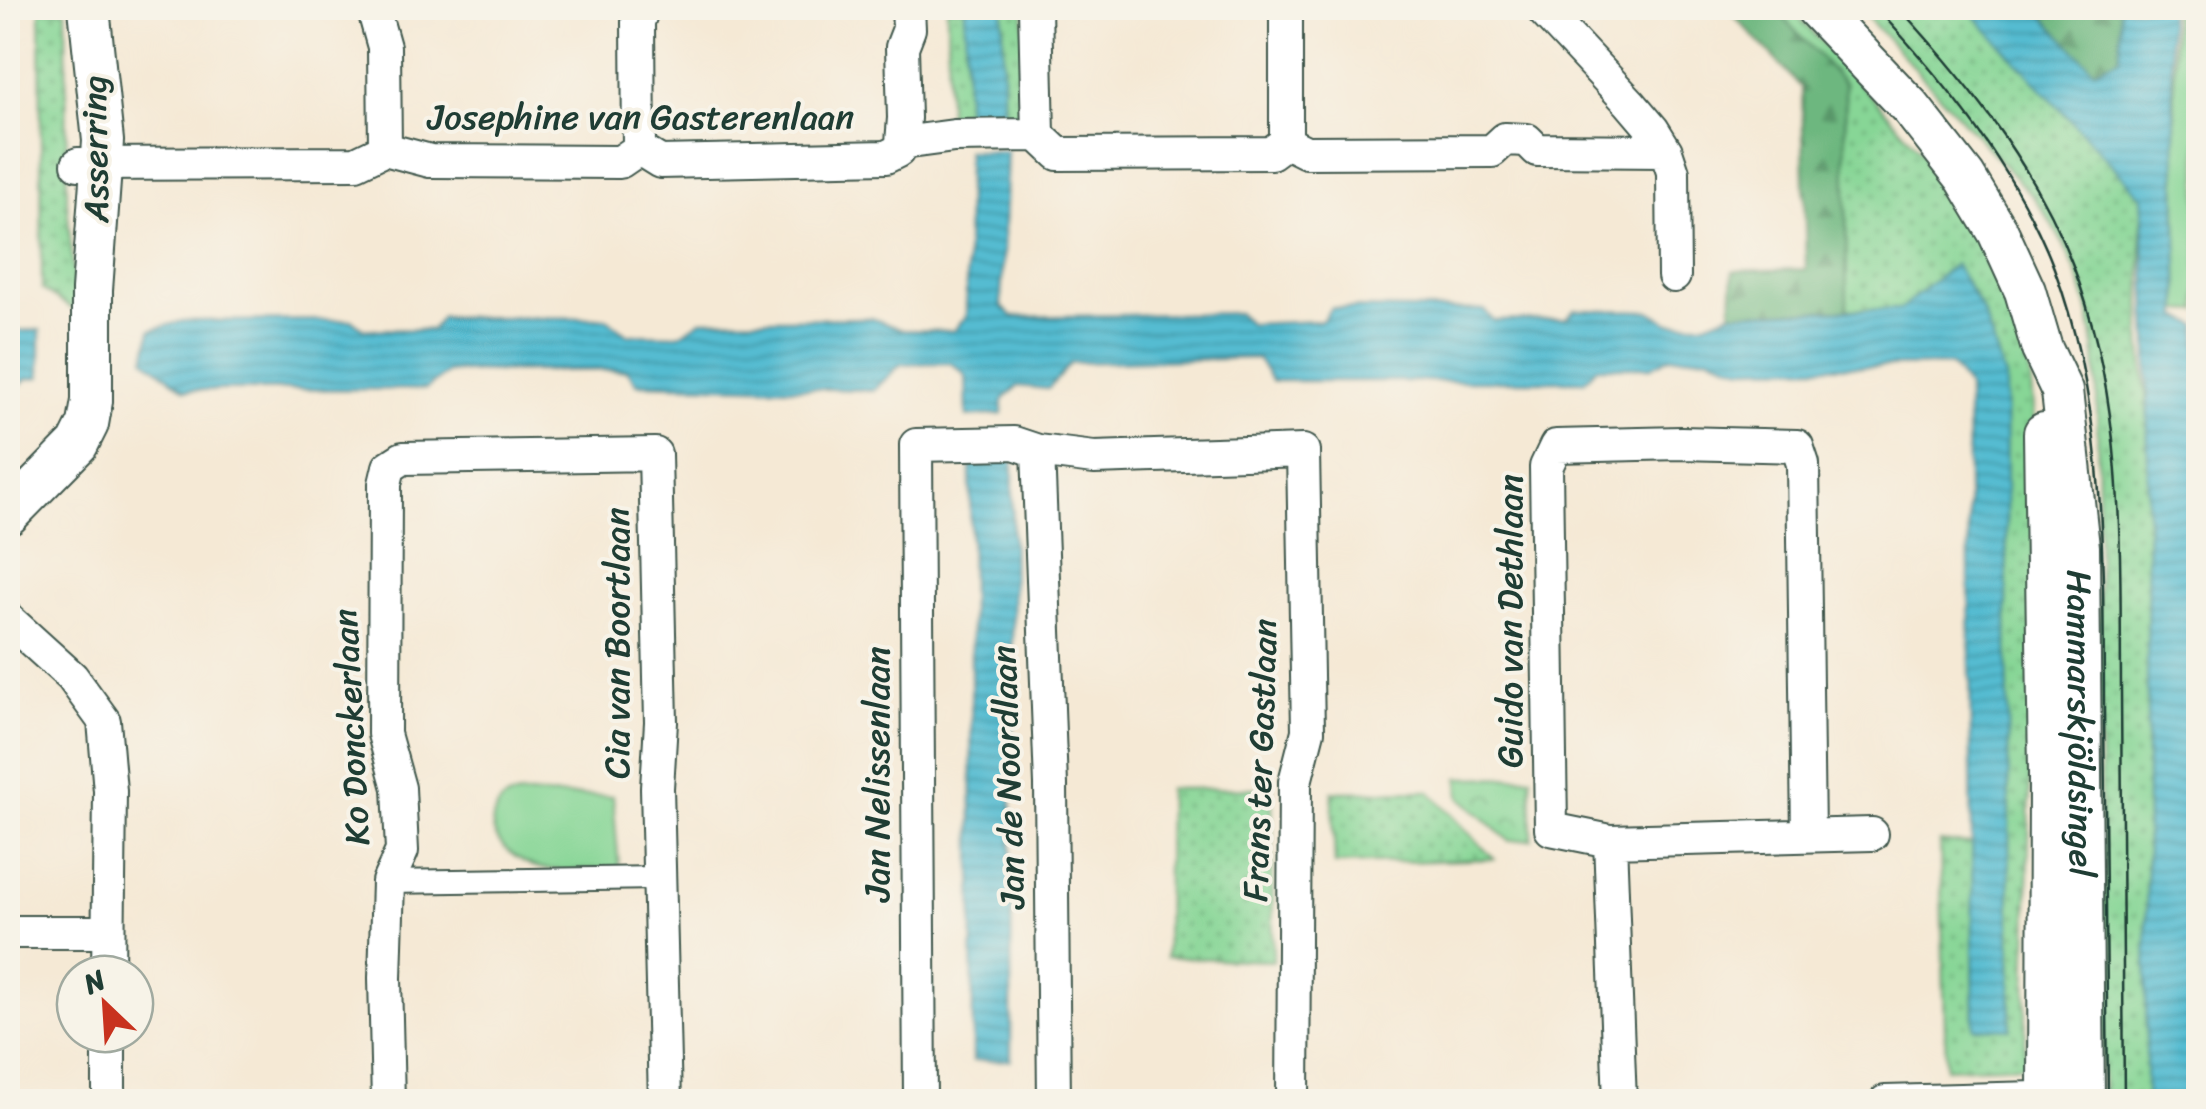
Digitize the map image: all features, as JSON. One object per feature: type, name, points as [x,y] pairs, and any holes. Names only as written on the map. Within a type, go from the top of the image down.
[{"type":"street","name":"Asserring","points":[[8,515],[78,444],[88,424],[92,401],[89,8]]},
{"type":"street","points":[[373,8],[384,47],[385,149]]},
{"type":"street","points":[[639,149],[638,22],[643,8]]},
{"type":"street","points":[[902,143],[902,46],[909,29],[908,8]]},
{"type":"street","points":[[1035,8],[1038,135],[1058,154],[1271,153],[1286,142]]},
{"type":"street","points":[[1286,8],[1286,142]]},
{"type":"street","points":[[1541,8],[1630,102],[1666,151],[1673,172],[1674,276]]},
{"type":"street","name":"Hammarskjöldsingel","points":[[1816,8],[1911,108],[1965,177],[1998,232],[2025,291],[2042,349],[2062,391],[2079,546],[2066,1099]]},
{"type":"street","name":"Josephine van Gasterenlaan","points":[[90,164],[356,163],[385,149],[430,161],[620,162],[639,149],[660,162],[886,157],[898,151],[902,143],[954,136],[1038,135]]},
{"type":"street","points":[[1286,142],[1306,152],[1492,151],[1505,139],[1527,140],[1537,150],[1666,151]]},
{"type":"street","name":"Guido van Dethlaan","points":[[1808,835],[1803,464],[1797,446],[1681,442],[1556,446],[1546,466],[1550,829],[1610,841],[1872,834]]},
{"type":"street","name":"Frans ter Gastlaan","points":[[916,445],[1014,443],[1038,451],[1094,458],[1303,450],[1308,731],[1295,782],[1293,1102]]},
{"type":"street","name":"Jan Nelissenlaan","points":[[916,445],[920,1102]]},
{"type":"street","name":"Jan de Noordlaan","points":[[1038,451],[1051,786],[1054,1102]]},
{"type":"street","name":"Cia van Boortlaan","points":[[390,468],[403,458],[655,454],[662,722],[658,788],[664,1102]]},
{"type":"street","name":"Ko Donckerlaan","points":[[388,1102],[388,882],[402,851],[399,788],[384,734],[384,484],[390,468]]},
{"type":"street","points":[[8,618],[72,677],[104,721],[110,791],[108,954]]},
{"type":"street","points":[[1610,841],[1620,1102]]},
{"type":"street","points":[[388,882],[660,878]]},
{"type":"street","points":[[8,932],[108,932]]},
{"type":"street","points":[[109,1054],[109,1102]]},
{"type":"street","points":[[1885,1102],[2066,1099]]},
{"type":"shaded area","points":[[8,96],[12,96],[15,269],[8,276]]},
{"type":"green space","points":[[947,8],[965,8],[966,116],[948,116]]},
{"type":"green space","points":[[1003,8],[1024,8],[1025,111],[1003,117]]},
{"type":"green space","points":[[1727,8],[1774,8],[1845,84],[1847,310],[1731,313],[1733,271],[1806,269],[1802,88]]},
{"type":"green space","points":[[1774,8],[1790,8],[1948,180],[1977,227],[2027,338],[2036,443],[2025,1065],[1946,1068],[1940,842],[1972,844],[1974,1027],[2005,378],[1900,309],[1847,310],[1845,84]]},
{"type":"green space","points":[[1859,8],[1967,8],[2142,197],[2141,339],[2158,531],[2153,1101],[2103,1101],[2097,388],[2093,335],[2082,288],[2063,243],[2034,198]]},
{"type":"green space","points":[[2035,8],[2120,8],[2120,58],[2094,71]]},
{"type":"green space","points":[[2173,8],[2198,8],[2198,311],[2179,310]]},
{"type":"green space","points":[[40,10],[66,10],[67,202],[77,312],[42,289]]},
{"type":"green space","points":[[1531,777],[1532,839],[1509,841],[1460,797],[1459,778]]},
{"type":"green space","points":[[1272,788],[1273,961],[1166,957],[1168,789]]},
{"type":"green space","points":[[1429,791],[1494,859],[1335,864],[1332,792]]},
{"type":"green space","points":[[523,795],[613,796],[619,868],[542,868],[510,852],[494,832],[494,815],[505,800]]},
{"type":"water","points":[[965,8],[1003,8],[1003,117],[966,116]]},
{"type":"water","points":[[1967,8],[2035,8],[2094,70],[2120,58],[2120,8],[2168,8],[2179,316],[2198,326],[2198,1101],[2146,1101],[2148,342],[2142,197]]},
{"type":"water","points":[[967,151],[1007,151],[1001,306],[1013,317],[1238,313],[1250,324],[1322,321],[1331,308],[1484,310],[1494,321],[1566,319],[1575,310],[1649,311],[1670,323],[1706,323],[1731,313],[1900,309],[1955,264],[1983,312],[2005,378],[2011,1029],[1974,1028],[1967,387],[1950,365],[1743,368],[1707,356],[1670,357],[1651,367],[1597,367],[1584,381],[1272,381],[1257,358],[1071,363],[1048,389],[1018,386],[1003,400],[1002,414],[967,417],[966,376],[952,363],[901,364],[874,390],[637,384],[627,370],[448,372],[426,389],[185,390],[145,359],[151,330],[183,321],[352,320],[364,329],[432,330],[441,317],[606,318],[627,334],[678,335],[702,320],[871,318],[902,330],[953,331],[966,317]]},
{"type":"water","points":[[40,330],[40,377],[26,379],[8,398],[8,331]]},
{"type":"water","points":[[1013,454],[1011,1060],[973,1061],[970,455]]},
{"type":"tram line","points":[[1876,8],[1954,98],[2020,196],[2054,268],[2084,375],[2093,430],[2102,541],[2108,1102]]},
{"type":"tram line","points":[[1899,8],[1980,103],[2027,172],[2065,246],[2095,334],[2112,435],[2119,537],[2124,1102]]}]
